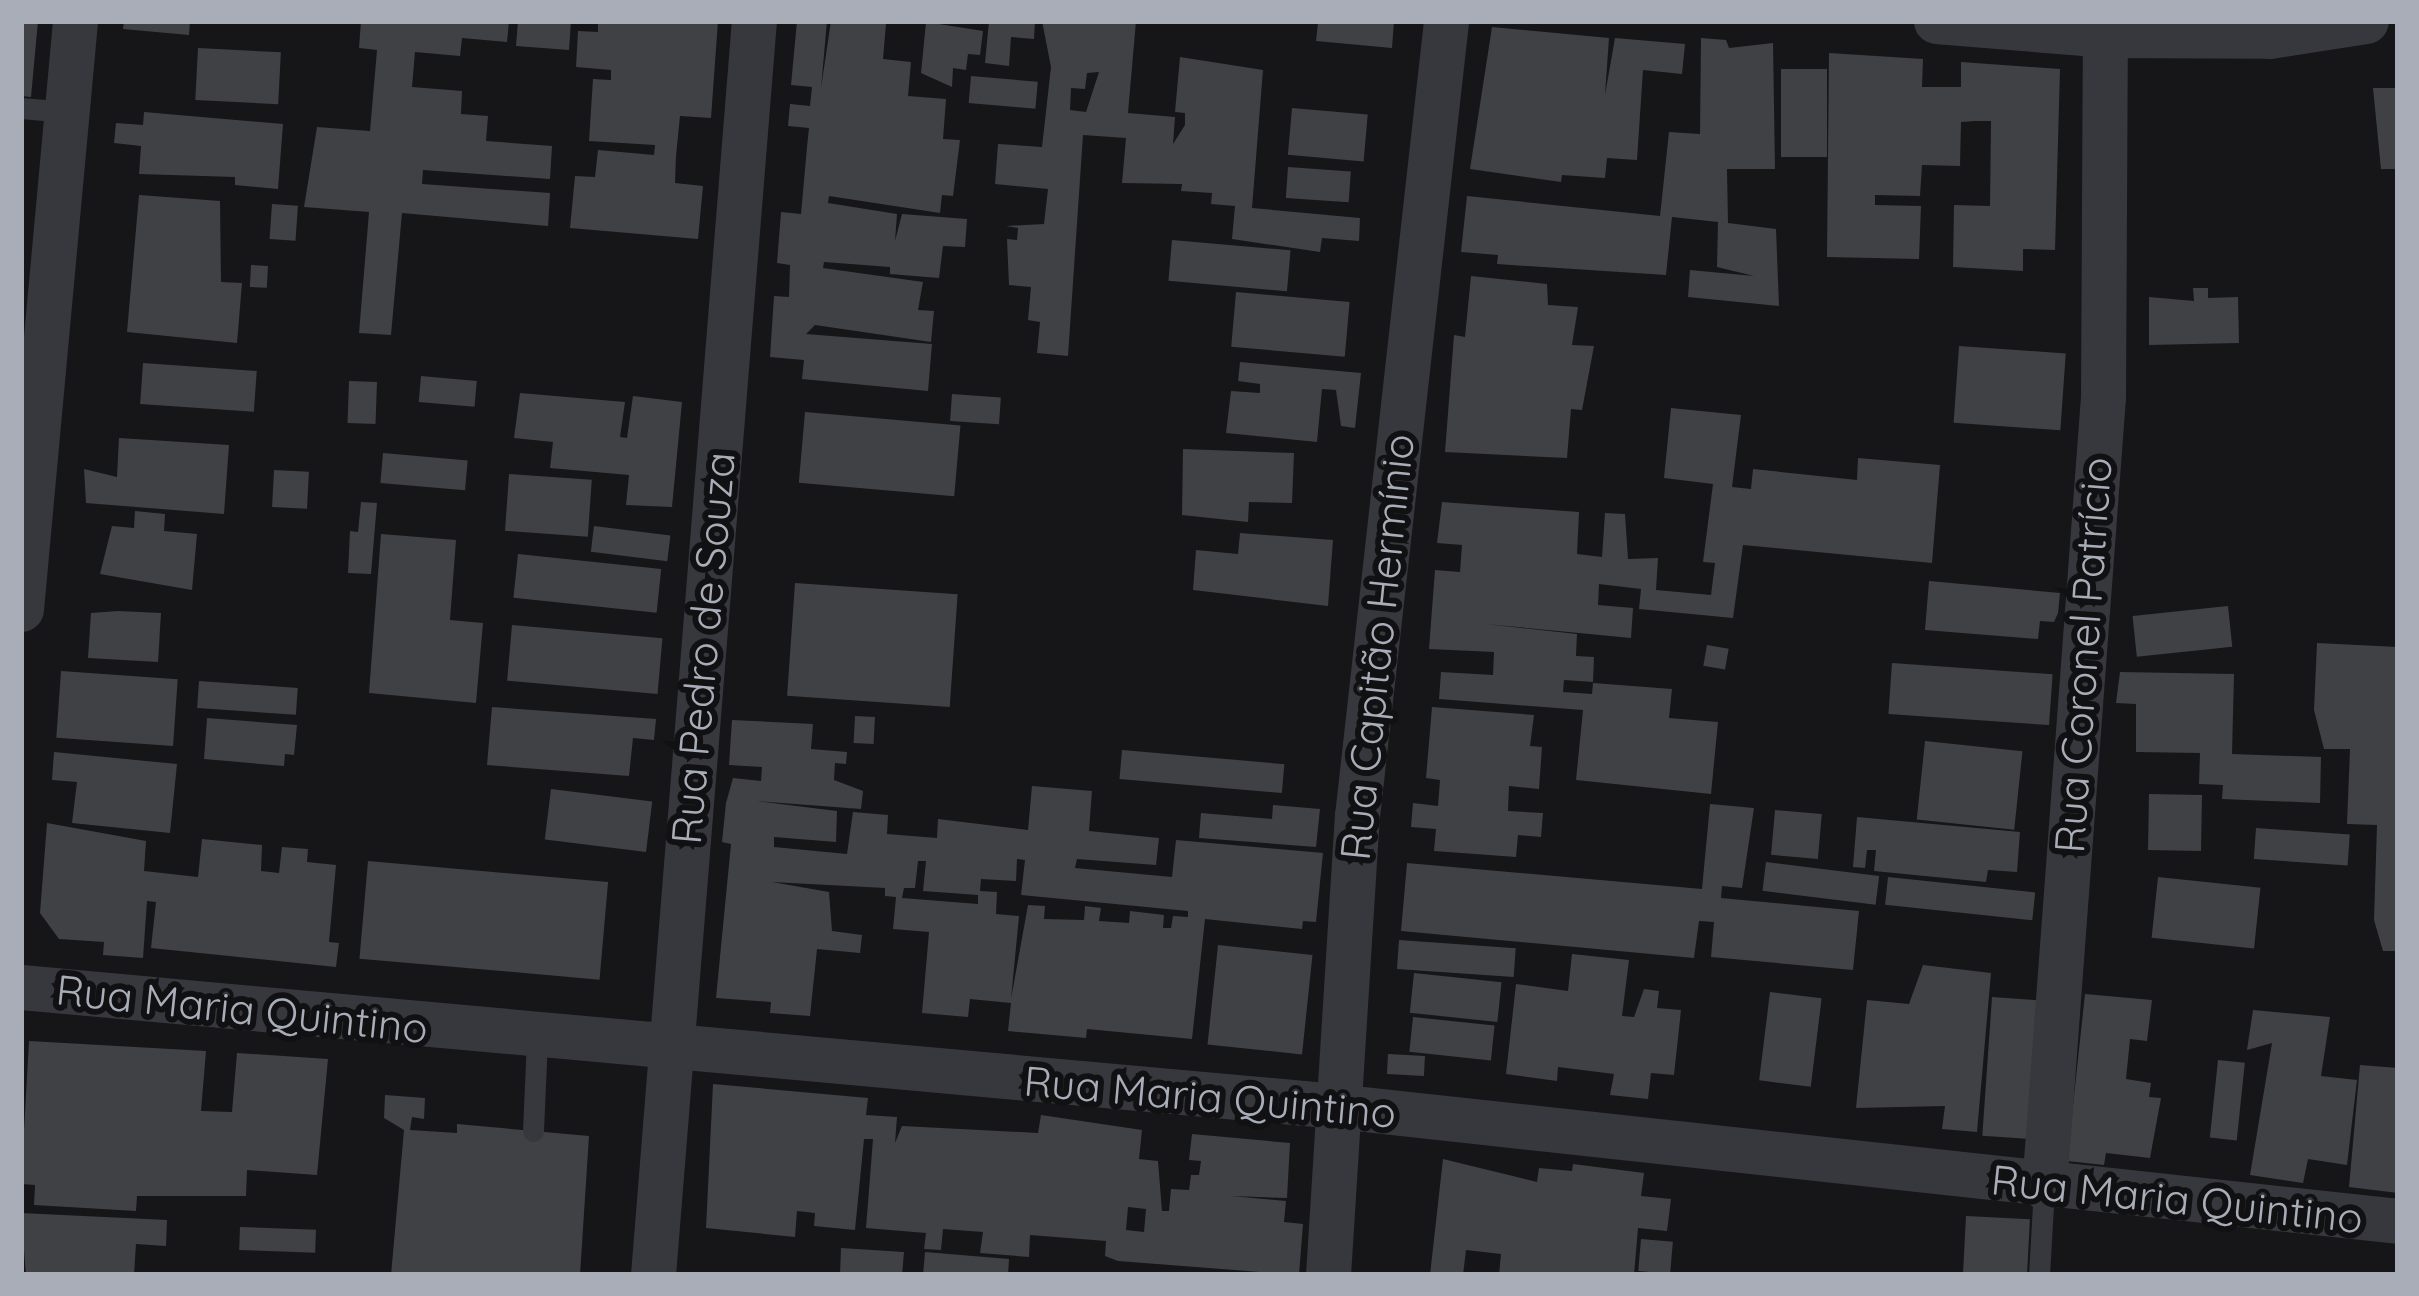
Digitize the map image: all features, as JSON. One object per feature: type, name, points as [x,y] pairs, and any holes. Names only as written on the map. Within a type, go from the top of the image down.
[{"type":"street","points":[[21,609],[26,513],[76,21]]},
{"type":"street","name":"Rua Pedro de Souza","points":[[653,1275],[754,21]]},
{"type":"street","name":"Rua Capitão Hermínio","points":[[1328,1275],[1358,816],[1446,21]]},
{"type":"street","points":[[1936,21],[2105,35],[2312,35],[2366,21]]},
{"type":"street","name":"Rua Coronel Patrício","points":[[2044,1187],[2103,397],[2105,35]]},
{"type":"street","name":"Rua Maria Quintino","points":[[21,987],[671,1052],[1336,1106],[2044,1187],[2398,1221]]},
{"type":"lane","points":[[21,108],[67,112]]},
{"type":"lane","points":[[532,1131],[537,1038]]},
{"type":"lane","name":"Rua Coronel Patrício","points":[[2039,1275],[2044,1187]]},
{"type":"building","points":[[21,21],[38,21],[31,97],[21,96]]},
{"type":"building","points":[[124,21],[190,21],[189,35],[123,29]]},
{"type":"building","points":[[361,21],[509,21],[507,42],[462,38],[460,56],[415,52],[412,87],[462,91],[461,114],[488,116],[486,141],[552,146],[550,179],[423,170],[422,184],[550,193],[548,226],[402,213],[391,335],[359,333],[369,212],[304,207],[317,127],[370,131],[377,50],[359,48]]},
{"type":"building","points":[[518,21],[571,21],[569,50],[516,46]]},
{"type":"building","points":[[598,21],[718,21],[711,118],[680,116],[676,156],[675,183],[703,186],[698,239],[570,228],[575,176],[595,177],[598,150],[654,155],[655,145],[589,141],[593,79],[611,80],[611,70],[576,67],[578,31],[598,32]]},
{"type":"building","points":[[797,21],[827,21],[821,88],[831,21],[886,24],[883,59],[911,62],[908,96],[946,99],[943,139],[960,140],[953,196],[942,195],[940,213],[829,196],[828,203],[897,214],[895,241],[902,214],[967,219],[965,247],[943,246],[939,278],[890,274],[890,267],[824,262],[823,268],[923,282],[918,310],[934,311],[931,342],[815,325],[806,334],[932,344],[928,391],[802,379],[804,360],[770,357],[774,296],[789,297],[790,265],[777,263],[781,212],[801,214],[809,128],[788,126],[790,104],[810,106],[812,87],[791,85]]},
{"type":"building","points":[[989,21],[1035,21],[1034,39],[1011,37],[1009,66],[985,63]]},
{"type":"building","points":[[1042,21],[1136,21],[1128,113],[1175,117],[1173,144],[1185,125],[1185,113],[1175,112],[1180,57],[1263,70],[1252,208],[1360,218],[1359,241],[1322,238],[1320,252],[1232,239],[1235,206],[1211,204],[1212,193],[1181,191],[1182,184],[1122,183],[1126,138],[1083,135],[1068,356],[1037,353],[1040,322],[1028,320],[1031,287],[1009,285],[1007,239],[1017,240],[1018,228],[1006,226],[1044,224],[1048,189],[995,184],[998,144],[1042,147],[1051,67]],"holes":[[[1099,72],[1086,112],[1070,110],[1071,88],[1085,89],[1087,73]]]},
{"type":"building","points":[[1394,21],[1392,48],[1316,41],[1318,23]]},
{"type":"building","points":[[926,22],[983,31],[980,55],[968,54],[966,70],[953,68],[952,87],[921,73]]},
{"type":"building","points":[[1492,27],[1609,38],[1605,95],[1615,38],[1685,44],[1682,74],[1643,70],[1637,160],[1607,158],[1605,178],[1562,175],[1561,182],[1470,169]]},
{"type":"building","points":[[1701,38],[1726,40],[1729,48],[1773,43],[1775,169],[1727,169],[1728,223],[1776,229],[1779,306],[1688,297],[1690,270],[1754,276],[1717,267],[1718,222],[1672,217],[1666,275],[1497,264],[1498,255],[1461,252],[1467,196],[1660,216],[1669,132],[1700,134]]},
{"type":"building","points":[[198,48],[281,52],[278,104],[195,100]]},
{"type":"building","points":[[1829,53],[1923,59],[1922,87],[1961,87],[1961,62],[2060,69],[2055,250],[2023,249],[2023,271],[1953,267],[1954,205],[1990,206],[1991,121],[1975,121],[1961,122],[1960,166],[1922,165],[1920,196],[1875,195],[1875,205],[1921,206],[1919,259],[1827,257]]},
{"type":"building","points":[[1781,69],[1827,69],[1827,157],[1781,157]]},
{"type":"building","points":[[971,76],[1038,82],[1035,109],[969,103]]},
{"type":"building","points":[[2373,88],[2398,88],[2398,169],[2381,169]]},
{"type":"building","points":[[1292,108],[1368,115],[1364,161],[1288,155]]},
{"type":"building","points":[[144,112],[283,124],[278,189],[235,185],[235,177],[139,174],[141,146],[114,143],[116,123],[143,125]]},
{"type":"building","points":[[1288,167],[1351,171],[1349,202],[1286,198]]},
{"type":"building","points":[[139,195],[220,201],[221,282],[242,283],[237,343],[127,332]]},
{"type":"building","points":[[272,204],[298,206],[295,241],[270,239]]},
{"type":"building","points":[[1172,240],[1291,250],[1287,291],[1168,281]]},
{"type":"building","points":[[251,265],[268,266],[267,288],[250,287]]},
{"type":"building","points":[[1471,276],[1547,284],[1548,305],[1578,307],[1572,345],[1594,346],[1582,410],[1571,409],[1567,458],[1445,452],[1454,335],[1465,337]]},
{"type":"building","points":[[2193,288],[2208,288],[2208,298],[2238,297],[2239,343],[2149,345],[2149,297],[2194,301]]},
{"type":"building","points":[[1236,292],[1350,302],[1345,357],[1231,347]]},
{"type":"building","points":[[1959,346],[2066,353],[2060,430],[1954,423]]},
{"type":"building","points":[[1240,362],[1361,373],[1355,428],[1341,426],[1336,390],[1322,389],[1317,442],[1226,433],[1231,391],[1260,393],[1260,384],[1238,381]]},
{"type":"building","points":[[143,363],[257,371],[254,412],[140,404]]},
{"type":"building","points":[[421,376],[477,381],[475,407],[419,402]]},
{"type":"building","points":[[349,381],[377,382],[376,424],[348,423]]},
{"type":"building","points":[[520,393],[625,402],[620,437],[627,438],[633,396],[682,402],[672,507],[626,505],[629,475],[550,468],[553,442],[514,438]]},
{"type":"building","points":[[952,394],[1001,397],[999,424],[950,421]]},
{"type":"building","points":[[1671,408],[1741,415],[1732,487],[1751,489],[1753,469],[1857,480],[1858,458],[1940,465],[1932,563],[1743,545],[1733,618],[1639,609],[1641,589],[1599,584],[1598,605],[1633,608],[1631,638],[1486,624],[1577,634],[1576,656],[1594,657],[1593,682],[1564,680],[1563,692],[1592,694],[1593,683],[1672,689],[1669,718],[1718,722],[1711,794],[1576,780],[1583,710],[1439,699],[1441,672],[1493,675],[1494,652],[1429,649],[1435,570],[1460,572],[1462,545],[1437,543],[1442,502],[1579,512],[1577,554],[1602,557],[1605,513],[1625,514],[1628,559],[1658,558],[1656,590],[1711,595],[1715,563],[1703,562],[1713,484],[1664,478]]},
{"type":"building","points":[[805,412],[960,426],[954,496],[799,483]]},
{"type":"building","points":[[119,438],[229,445],[224,514],[86,503],[84,469],[117,477]]},
{"type":"building","points":[[1183,449],[1294,453],[1292,503],[1249,502],[1248,522],[1182,515]]},
{"type":"building","points":[[383,453],[468,460],[465,490],[380,483]]},
{"type":"building","points":[[274,470],[309,472],[307,509],[272,507]]},
{"type":"building","points":[[509,474],[592,480],[588,537],[505,531]]},
{"type":"building","points":[[361,502],[377,503],[371,574],[348,573],[350,531],[358,532]]},
{"type":"building","points":[[135,511],[165,514],[164,531],[197,534],[192,590],[100,574],[112,526],[134,528]]},
{"type":"building","points":[[594,526],[670,535],[667,561],[591,552]]},
{"type":"building","points":[[1240,533],[1333,540],[1328,606],[1193,590],[1196,550],[1238,554]]},
{"type":"building","points":[[381,534],[456,540],[450,620],[483,623],[476,703],[369,693]]},
{"type":"building","points":[[518,554],[661,569],[657,613],[513,598]]},
{"type":"building","points":[[1929,581],[2060,593],[2058,613],[2054,622],[2040,621],[2038,639],[1925,630]]},
{"type":"building","points":[[795,583],[958,594],[950,707],[787,696]]},
{"type":"building","points":[[2228,606],[2232,647],[2137,657],[2133,616]]},
{"type":"building","points":[[91,613],[161,613],[158,662],[88,658]]},
{"type":"building","points":[[512,625],[662,638],[658,694],[507,681]]},
{"type":"building","points":[[2317,643],[2398,647],[2398,951],[2383,951],[2374,920],[2377,825],[2347,824],[2350,749],[2324,749],[2314,710]]},
{"type":"building","points":[[1707,645],[1729,649],[1725,670],[1703,666]]},
{"type":"building","points":[[1892,663],[2053,674],[2049,725],[1888,714]]},
{"type":"building","points":[[61,671],[178,679],[173,746],[56,738]]},
{"type":"building","points":[[2120,672],[2234,674],[2232,754],[2321,757],[2320,803],[2222,799],[2223,785],[2199,784],[2200,753],[2136,752],[2136,704],[2116,703]]},
{"type":"building","points":[[199,681],[298,688],[296,715],[197,708]]},
{"type":"building","points":[[492,707],[656,719],[654,740],[633,738],[629,776],[487,765]]},
{"type":"building","points":[[1432,707],[1534,715],[1530,746],[1542,747],[1539,789],[1509,786],[1508,811],[1543,813],[1541,837],[1518,835],[1516,857],[1434,851],[1436,829],[1411,827],[1413,803],[1438,806],[1440,780],[1426,778]]},
{"type":"building","points":[[855,716],[875,717],[874,744],[854,743]]},
{"type":"building","points":[[207,718],[297,725],[294,755],[285,754],[284,766],[204,759]]},
{"type":"building","points":[[732,720],[813,724],[811,749],[847,752],[846,764],[835,763],[834,780],[863,791],[861,809],[757,801],[837,811],[836,842],[774,837],[774,847],[847,854],[853,812],[888,815],[887,834],[937,838],[938,819],[1028,830],[1032,786],[1092,791],[1089,831],[1159,838],[1156,865],[1077,859],[1075,868],[1172,877],[1176,840],[1323,853],[1316,922],[1303,921],[1302,929],[1205,919],[1192,1039],[1087,1029],[1086,1038],[1008,1031],[1011,1003],[970,999],[968,1017],[922,1013],[929,932],[893,929],[896,897],[885,896],[885,888],[772,882],[829,892],[832,931],[862,935],[860,953],[817,949],[810,1016],[770,1013],[771,1002],[716,998],[731,844],[722,842],[726,803],[733,778],[761,781],[762,767],[729,765]],"holes":[[[1017,859],[1025,860],[1021,895],[1188,911],[1188,917],[1173,916],[1171,928],[1163,928],[1164,915],[1130,911],[1129,923],[1099,921],[1101,908],[1085,906],[1084,920],[1044,919],[1045,906],[1028,905],[1011,999],[1019,916],[996,914],[997,892],[980,891],[981,879],[1016,881]],[[918,861],[926,861],[923,891],[978,895],[978,904],[902,898],[904,888],[915,888]]]},
{"type":"building","points":[[1925,741],[2022,751],[2014,830],[1917,820]]},
{"type":"building","points":[[1122,750],[1284,764],[1282,793],[1119,779]]},
{"type":"building","points":[[54,752],[177,764],[170,833],[72,823],[77,782],[52,780]]},
{"type":"building","points":[[551,789],[652,801],[646,852],[545,840]]},
{"type":"building","points":[[2149,794],[2202,795],[2201,851],[2148,850]]},
{"type":"building","points":[[1710,804],[1754,808],[1742,888],[1722,886],[1721,898],[1859,911],[1853,970],[1711,957],[1714,922],[1699,921],[1694,958],[1401,931],[1407,863],[1702,889]]},
{"type":"building","points":[[1273,805],[1320,809],[1316,847],[1199,838],[1201,813],[1272,819]]},
{"type":"building","points":[[1775,810],[1822,814],[1818,859],[1771,855]]},
{"type":"building","points":[[1857,817],[2020,832],[2017,872],[1988,870],[1986,882],[1874,871],[1876,850],[1867,850],[1865,868],[1853,867]]},
{"type":"building","points":[[47,823],[146,841],[144,871],[198,877],[202,839],[262,845],[261,871],[279,873],[282,847],[308,849],[307,862],[336,865],[329,942],[339,943],[336,967],[151,948],[156,902],[147,901],[143,958],[103,955],[104,942],[59,939],[40,913]]},
{"type":"building","points":[[2256,828],[2350,835],[2348,865],[2254,859]]},
{"type":"building","points":[[368,861],[608,882],[600,980],[359,959]]},
{"type":"building","points":[[1766,862],[1879,876],[1876,905],[1762,891]]},
{"type":"building","points":[[1888,877],[2035,892],[2032,920],[1885,905]]},
{"type":"building","points":[[2158,877],[2260,888],[2254,948],[2152,938]]},
{"type":"building","points":[[1399,940],[1516,948],[1514,977],[1397,969]]},
{"type":"building","points":[[1218,945],[1312,955],[1302,1054],[1208,1044]]},
{"type":"building","points":[[1572,954],[1629,960],[1622,1016],[1634,1017],[1644,989],[1659,991],[1657,1008],[1681,1010],[1674,1075],[1651,1073],[1648,1099],[1610,1095],[1614,1074],[1558,1067],[1557,1081],[1506,1074],[1516,984],[1568,991]]},
{"type":"building","points":[[1923,965],[1991,973],[1977,1132],[1942,1129],[1945,1106],[1856,1108],[1867,1000],[1909,1004]]},
{"type":"building","points":[[1414,973],[1502,982],[1497,1022],[1410,1013]]},
{"type":"building","points":[[1770,992],[1822,998],[1811,1087],[1759,1080]]},
{"type":"building","points":[[2085,994],[2152,1000],[2147,1041],[2130,1039],[2126,1079],[2151,1083],[2149,1097],[2161,1098],[2150,1158],[2106,1153],[2104,1165],[2067,1161]]},
{"type":"building","points":[[1992,997],[2044,1001],[2034,1139],[1982,1136]]},
{"type":"building","points":[[2253,1010],[2330,1017],[2321,1076],[2357,1080],[2347,1165],[2308,1159],[2303,1183],[2250,1175],[2272,1043],[2247,1050]]},
{"type":"building","points":[[1413,1017],[1495,1026],[1491,1060],[1409,1052]]},
{"type":"building","points":[[29,1041],[206,1051],[201,1111],[232,1112],[237,1053],[328,1059],[317,1175],[247,1170],[246,1196],[137,1196],[136,1211],[34,1205],[35,1185],[21,1184]]},
{"type":"building","points":[[1388,1054],[1425,1056],[1424,1076],[1387,1074]]},
{"type":"building","points":[[2218,1060],[2245,1063],[2237,1140],[2210,1138]]},
{"type":"building","points":[[2360,1065],[2398,1068],[2398,1193],[2349,1187]]},
{"type":"building","points":[[713,1084],[868,1098],[866,1115],[897,1117],[895,1143],[902,1126],[1038,1133],[1041,1115],[1142,1130],[1139,1159],[1158,1161],[1162,1211],[1169,1211],[1171,1189],[1189,1190],[1191,1175],[1199,1175],[1201,1161],[1189,1160],[1192,1134],[1290,1143],[1287,1198],[1231,1196],[1286,1201],[1284,1222],[1303,1224],[1299,1275],[1118,1261],[1105,1256],[1106,1241],[1030,1235],[1029,1257],[980,1253],[983,1232],[943,1229],[941,1250],[924,1249],[926,1233],[866,1228],[873,1139],[864,1139],[855,1230],[814,1226],[815,1213],[797,1211],[795,1237],[706,1228]],"holes":[[[1128,1207],[1146,1209],[1144,1232],[1126,1230]]]},
{"type":"building","points":[[385,1095],[425,1098],[424,1119],[412,1117],[410,1130],[457,1133],[457,1124],[589,1136],[580,1275],[391,1275],[404,1130],[384,1118]]},
{"type":"building","points":[[1443,1159],[1537,1182],[1539,1168],[1572,1171],[1573,1164],[1644,1173],[1641,1196],[1671,1199],[1667,1231],[1638,1228],[1634,1275],[1499,1275],[1501,1254],[1466,1250],[1463,1275],[1430,1275]]},
{"type":"building","points":[[21,1213],[167,1220],[166,1246],[136,1244],[134,1275],[26,1275]]},
{"type":"building","points":[[1966,1216],[2030,1219],[2027,1275],[1963,1275]]},
{"type":"building","points":[[240,1227],[316,1230],[315,1253],[239,1250]]},
{"type":"building","points":[[1641,1239],[1673,1242],[1670,1274],[1638,1271]]},
{"type":"building","points":[[841,1248],[904,1252],[902,1275],[840,1275]]},
{"type":"building","points":[[925,1252],[1009,1259],[1008,1275],[923,1275]]}]
